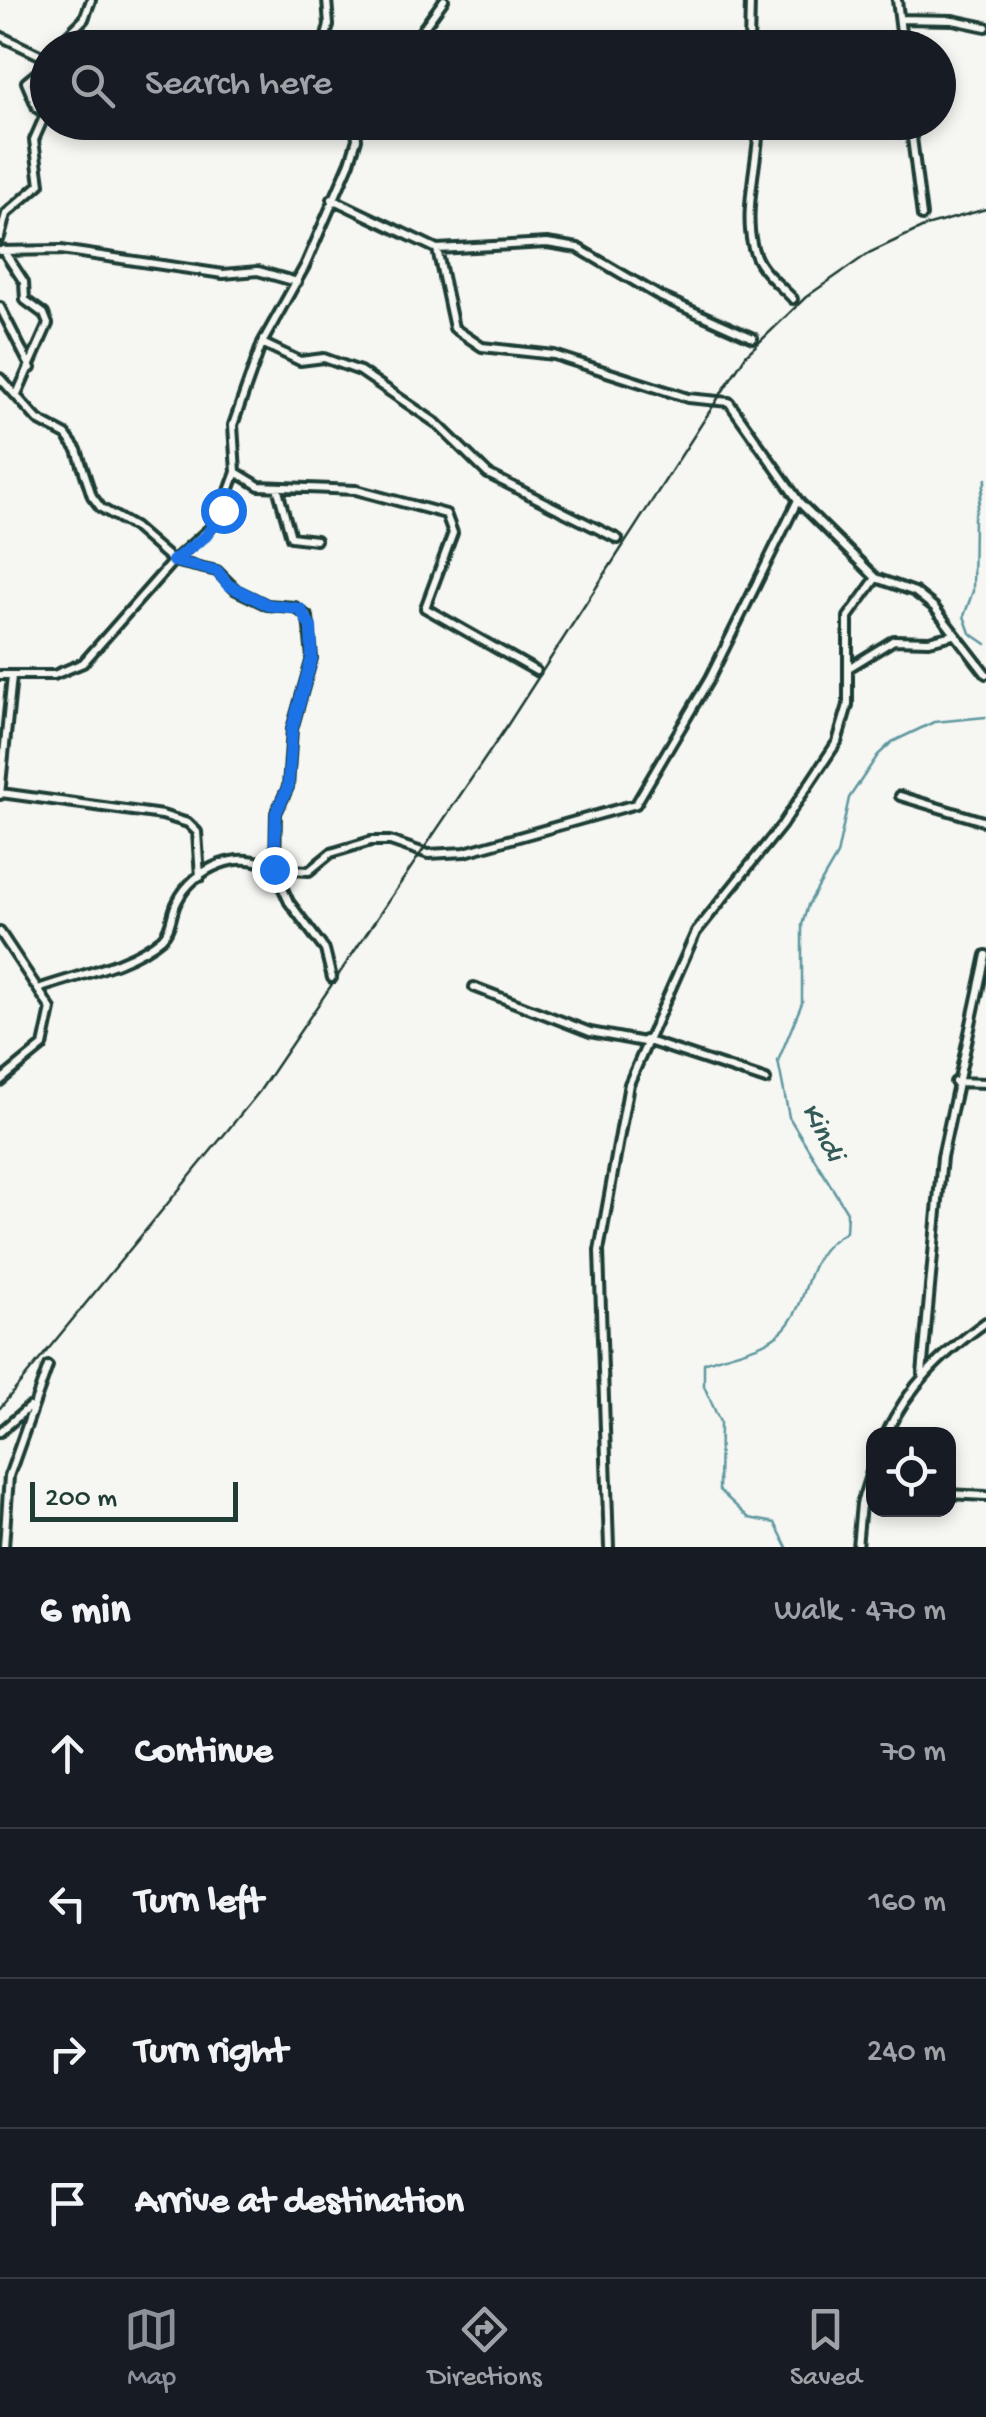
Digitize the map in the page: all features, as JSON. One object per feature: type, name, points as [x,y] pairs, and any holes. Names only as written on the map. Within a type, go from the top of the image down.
[{"type":"street","points":[[72,30],[84,18],[91,0]]},
{"type":"street","points":[[327,0],[328,30]]},
{"type":"street","points":[[422,30],[444,0]]},
{"type":"street","points":[[749,30],[750,0]]},
{"type":"street","points":[[897,0],[901,30]]},
{"type":"street","points":[[900,19],[953,20],[986,27]]},
{"type":"street","points":[[0,36],[30,50]]},
{"type":"street","points":[[0,237],[6,214],[40,184],[34,140]]},
{"type":"street","points":[[0,675],[54,674],[82,663],[173,561],[218,522],[236,472],[233,424],[262,343],[297,282],[355,150],[355,140]]},
{"type":"street","points":[[756,140],[750,198],[756,255],[761,266],[793,299]]},
{"type":"street","points":[[912,140],[922,216]]},
{"type":"street","points":[[332,199],[437,249],[547,244],[578,248],[680,306],[753,338]]},
{"type":"street","points":[[437,249],[456,333],[482,347],[554,355],[688,398],[729,402],[798,501],[876,578],[915,592],[941,614],[986,674]]},
{"type":"street","points":[[1,251],[61,250],[223,274],[258,271],[297,282]]},
{"type":"street","points":[[1,251],[24,282],[25,300],[47,319],[31,368],[17,394]]},
{"type":"street","points":[[0,307],[31,368]]},
{"type":"street","points":[[262,343],[300,361],[324,358],[360,371],[436,424],[488,474],[618,539]]},
{"type":"street","points":[[0,378],[30,413],[60,430],[77,450],[96,504],[134,527],[173,561],[217,571],[236,590],[268,605],[295,607],[308,617],[312,658],[292,729],[288,787],[276,813],[275,869],[289,902],[325,950],[332,978]]},
{"type":"street","points":[[236,472],[259,486],[277,488],[292,484],[314,490],[356,490],[446,514],[452,533],[424,608],[536,671]]},
{"type":"street","points":[[277,488],[291,537],[316,540]]},
{"type":"street","points":[[41,988],[125,960],[161,939],[178,898],[225,862],[246,856],[275,869],[308,871],[331,854],[381,840],[428,854],[465,852],[636,804],[718,664],[798,501]]},
{"type":"street","points":[[609,1547],[598,1251],[624,1104],[645,1041],[696,932],[782,825],[837,742],[847,716],[848,617],[876,578]]},
{"type":"street","points":[[849,668],[894,640],[929,641],[954,634]]},
{"type":"street","points":[[12,676],[0,795],[162,815],[188,823],[197,832],[200,878]]},
{"type":"street","points":[[900,796],[986,822]]},
{"type":"street","points":[[0,932],[52,1009],[43,1046],[0,1081]]},
{"type":"street","points":[[922,1374],[938,1181],[955,1082],[986,955]]},
{"type":"street","points":[[474,987],[590,1032],[645,1041],[766,1080]]},
{"type":"street","points":[[955,1082],[986,1082]]},
{"type":"street","points":[[889,1427],[903,1398],[922,1374],[986,1322]]},
{"type":"street","points":[[4,1547],[10,1476],[26,1419],[42,1392],[48,1366]]},
{"type":"street","points":[[0,1432],[42,1392]]},
{"type":"street","points":[[857,1547],[866,1488]]},
{"type":"street","points":[[956,1494],[986,1496]]},
{"type":"street","points":[[861,1504],[866,1504]]},
{"type":"waterway","name":"Kindi","points":[[986,479],[974,517],[973,591],[964,616],[970,633],[986,644]]},
{"type":"waterway","name":"Kindi","points":[[787,1547],[775,1523],[749,1518],[719,1490],[720,1422],[704,1386],[704,1363],[761,1344],[781,1332],[796,1311],[822,1252],[846,1232],[847,1212],[789,1117],[778,1061],[802,1003],[802,925],[808,905],[837,855],[849,798],[878,755],[892,742],[934,722],[986,717]]},
{"type":"railway","points":[[0,1408],[259,1092],[505,729],[746,355],[806,297],[869,253],[926,226],[986,209]]},
{"type":"route","points":[[223,510],[206,536],[173,561],[217,571],[228,585],[268,605],[300,609],[311,627],[312,658],[292,729],[288,787],[276,813],[274,869]]}]
